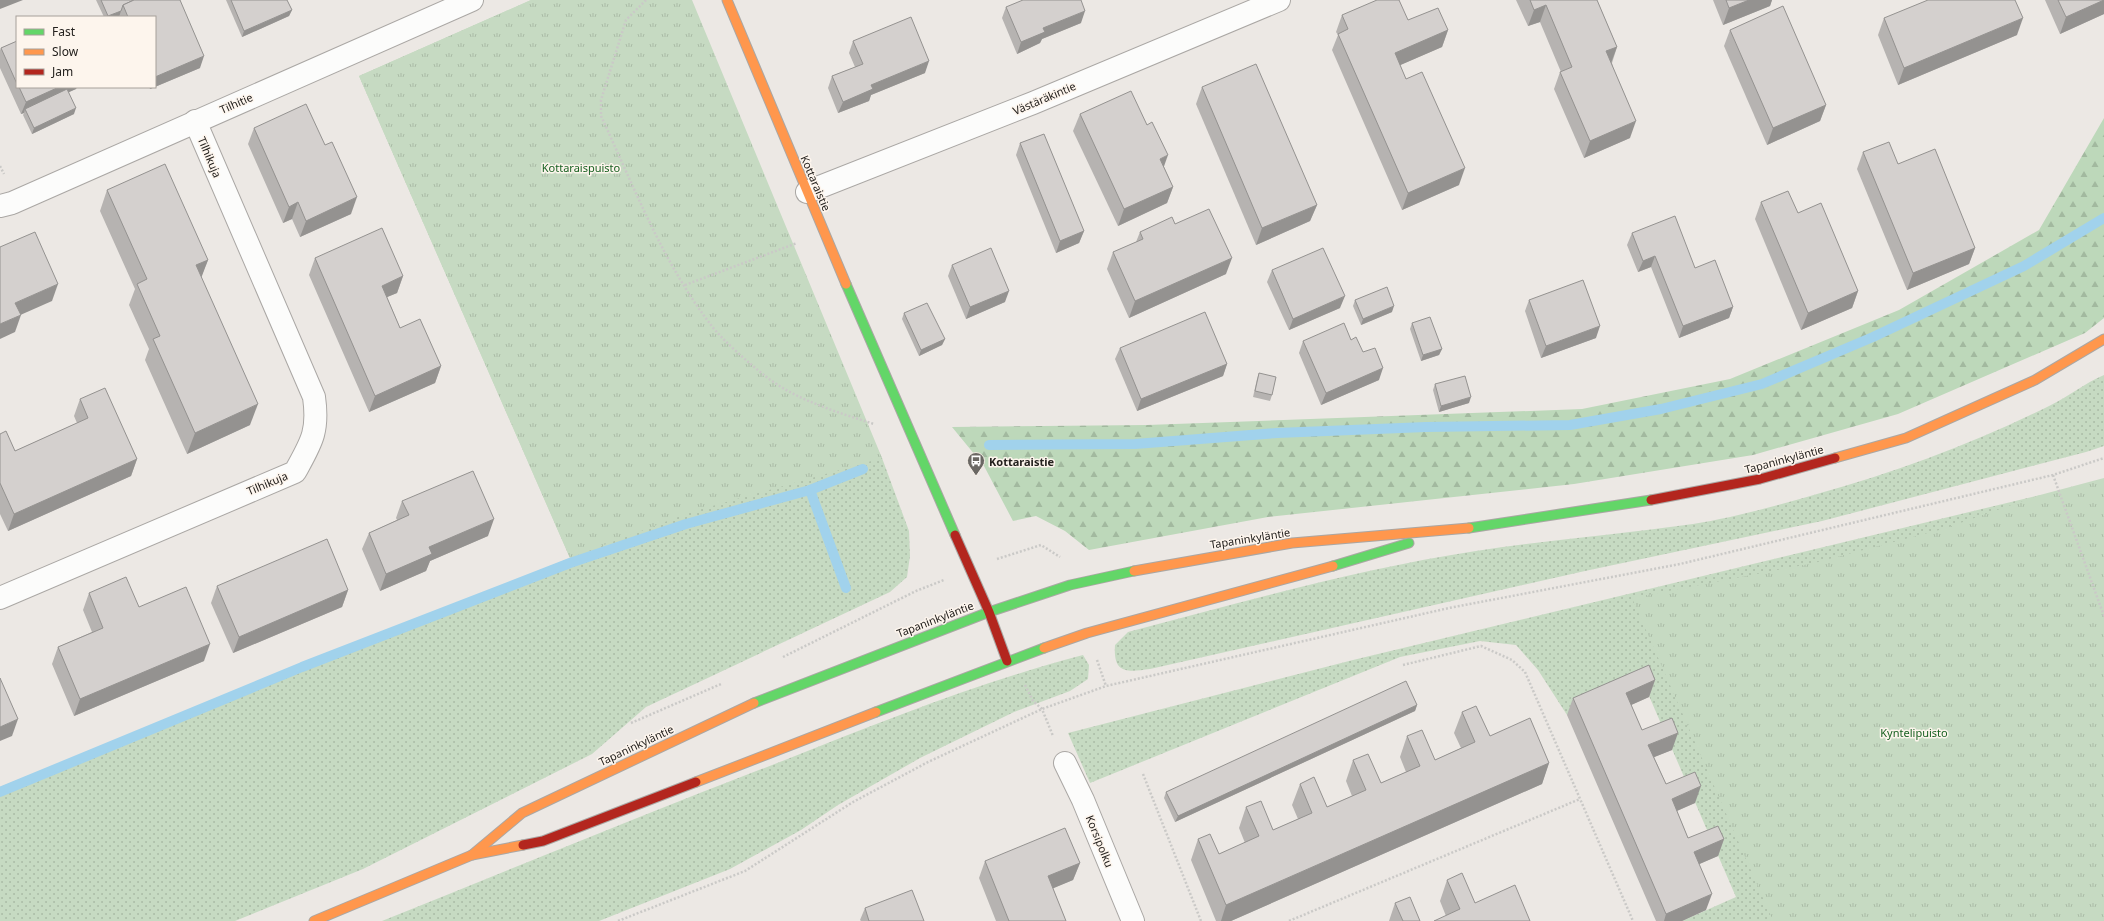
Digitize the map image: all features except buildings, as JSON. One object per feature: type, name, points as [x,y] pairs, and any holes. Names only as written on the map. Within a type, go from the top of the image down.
[{"type":"main road","name":"Kottaraistie","points":[[727,0],[807,192],[989,612],[1007,661]]},
{"type":"main road","name":"Tapaninkyläntie","points":[[472,855],[522,813],[762,699],[989,612],[1070,585],[1178,562],[1292,543],[1448,531],[1622,505],[1760,479],[1906,438],[2035,380],[2104,339]]},
{"type":"main road","name":"Tapaninkyläntie","points":[[314,921],[472,855],[543,842],[1007,661],[1087,633],[1297,577],[1448,531]]},
{"type":"street","name":"Tilhitie","points":[[0,206],[12,203],[472,0]]},
{"type":"street","name":"Västäräkintie","points":[[807,192],[1033,103],[1279,0]]},
{"type":"street","name":"Tilhikuja","points":[[0,598],[294,472],[313,440],[317,416],[314,397],[195,121]]},
{"type":"street","name":"Korsipolku","points":[[1065,762],[1083,800],[1133,921]]},
{"type":"path","points":[[646,0],[626,20],[601,100],[601,116],[669,261],[711,326],[764,376],[800,397],[835,412],[875,424]]},
{"type":"path","points":[[0,166],[6,179]]},
{"type":"path","points":[[685,285],[802,240]]},
{"type":"path","points":[[618,921],[745,871],[853,802],[928,762],[1042,709],[1106,686],[1449,608],[1680,564],[2053,474],[2104,458]]},
{"type":"path","points":[[2053,474],[2104,616]]},
{"type":"path","points":[[781,658],[901,599]]},
{"type":"path","points":[[1403,665],[1480,646],[1512,660],[1525,672],[1633,921]]},
{"type":"path","points":[[631,723],[724,683]]},
{"type":"path","points":[[1143,774],[1201,921]]},
{"type":"path","points":[[1289,921],[1580,799]]},
{"type":"green space","points":[[531,0],[870,434],[882,458],[909,531],[910,556],[907,577],[890,592],[646,707],[592,754],[363,869],[235,921],[0,921],[0,787],[570,558],[359,76]]},
{"type":"green space","name":"Kottaraispuisto","points":[[531,0],[692,0],[882,458],[691,512],[570,558],[359,76]]},
{"type":"green space","points":[[2104,118],[2104,318],[2085,333],[1898,414],[1753,455],[1574,484],[1268,517],[1089,550],[1065,531],[1036,516],[1013,521],[984,466],[952,427],[1147,425],[1582,409],[1730,379],[1899,310],[2039,230]]},
{"type":"green space","points":[[2104,375],[2104,446],[2086,452],[1822,521],[1585,571],[1150,669],[1135,671],[1123,669],[1116,661],[1115,645],[1128,632],[1301,587],[1432,558],[1476,551],[1693,524],[1771,507],[1847,485],[1907,466],[1966,444],[2051,405]]},
{"type":"green space","name":"Kyntelipuisto","points":[[2104,478],[2104,921],[1773,921],[1632,598],[1814,563],[1943,529],[2040,495]]},
{"type":"green space","points":[[2040,495],[2054,544],[1783,921],[1682,921],[1736,897],[1643,682],[1567,715],[1538,670],[1516,645],[1480,641],[1400,657],[1090,783],[1068,733],[1353,660]]},
{"type":"green space","points":[[1083,655],[1089,665],[1088,679],[1070,691],[1014,712],[920,758],[838,805],[801,830],[730,869],[599,921],[382,921],[895,717],[1007,677]]},
{"type":"waterway","points":[[989,445],[1135,444],[1277,433],[1426,427],[1570,425],[1661,409],[1762,384],[1873,337],[2024,266],[2104,218]]},
{"type":"waterway","points":[[0,792],[302,667],[570,563],[686,524],[810,490],[863,469]]},
{"type":"waterway","points":[[810,490],[846,588]]},
{"type":"traffic: fast","points":[[846,284],[955,535]]},
{"type":"traffic: fast","points":[[1469,528],[1651,500]]},
{"type":"traffic: fast","points":[[1333,566],[1409,543]]},
{"type":"traffic: fast","points":[[754,703],[989,612],[1070,585],[1134,571]]},
{"type":"traffic: fast","points":[[876,712],[1044,648]]},
{"type":"traffic: slow","points":[[727,0],[846,284]]},
{"type":"traffic: slow","points":[[1835,458],[1906,438],[2035,380],[2104,339]]},
{"type":"traffic: slow","points":[[1134,571],[1292,543],[1469,528]]},
{"type":"traffic: slow","points":[[1044,648],[1087,633],[1333,566]]},
{"type":"traffic: slow","points":[[472,855],[522,813],[754,703]]},
{"type":"traffic: slow","points":[[696,782],[876,712]]},
{"type":"traffic: slow","points":[[314,921],[472,855],[523,845]]},
{"type":"traffic: jam","points":[[1651,500],[1760,479],[1835,458]]},
{"type":"traffic: jam","points":[[955,535],[989,612],[1007,661]]},
{"type":"traffic: jam","points":[[523,845],[543,841],[696,782]]},
{"type":"place","name":"Kottaraistie","points":[[976,476]]}]
